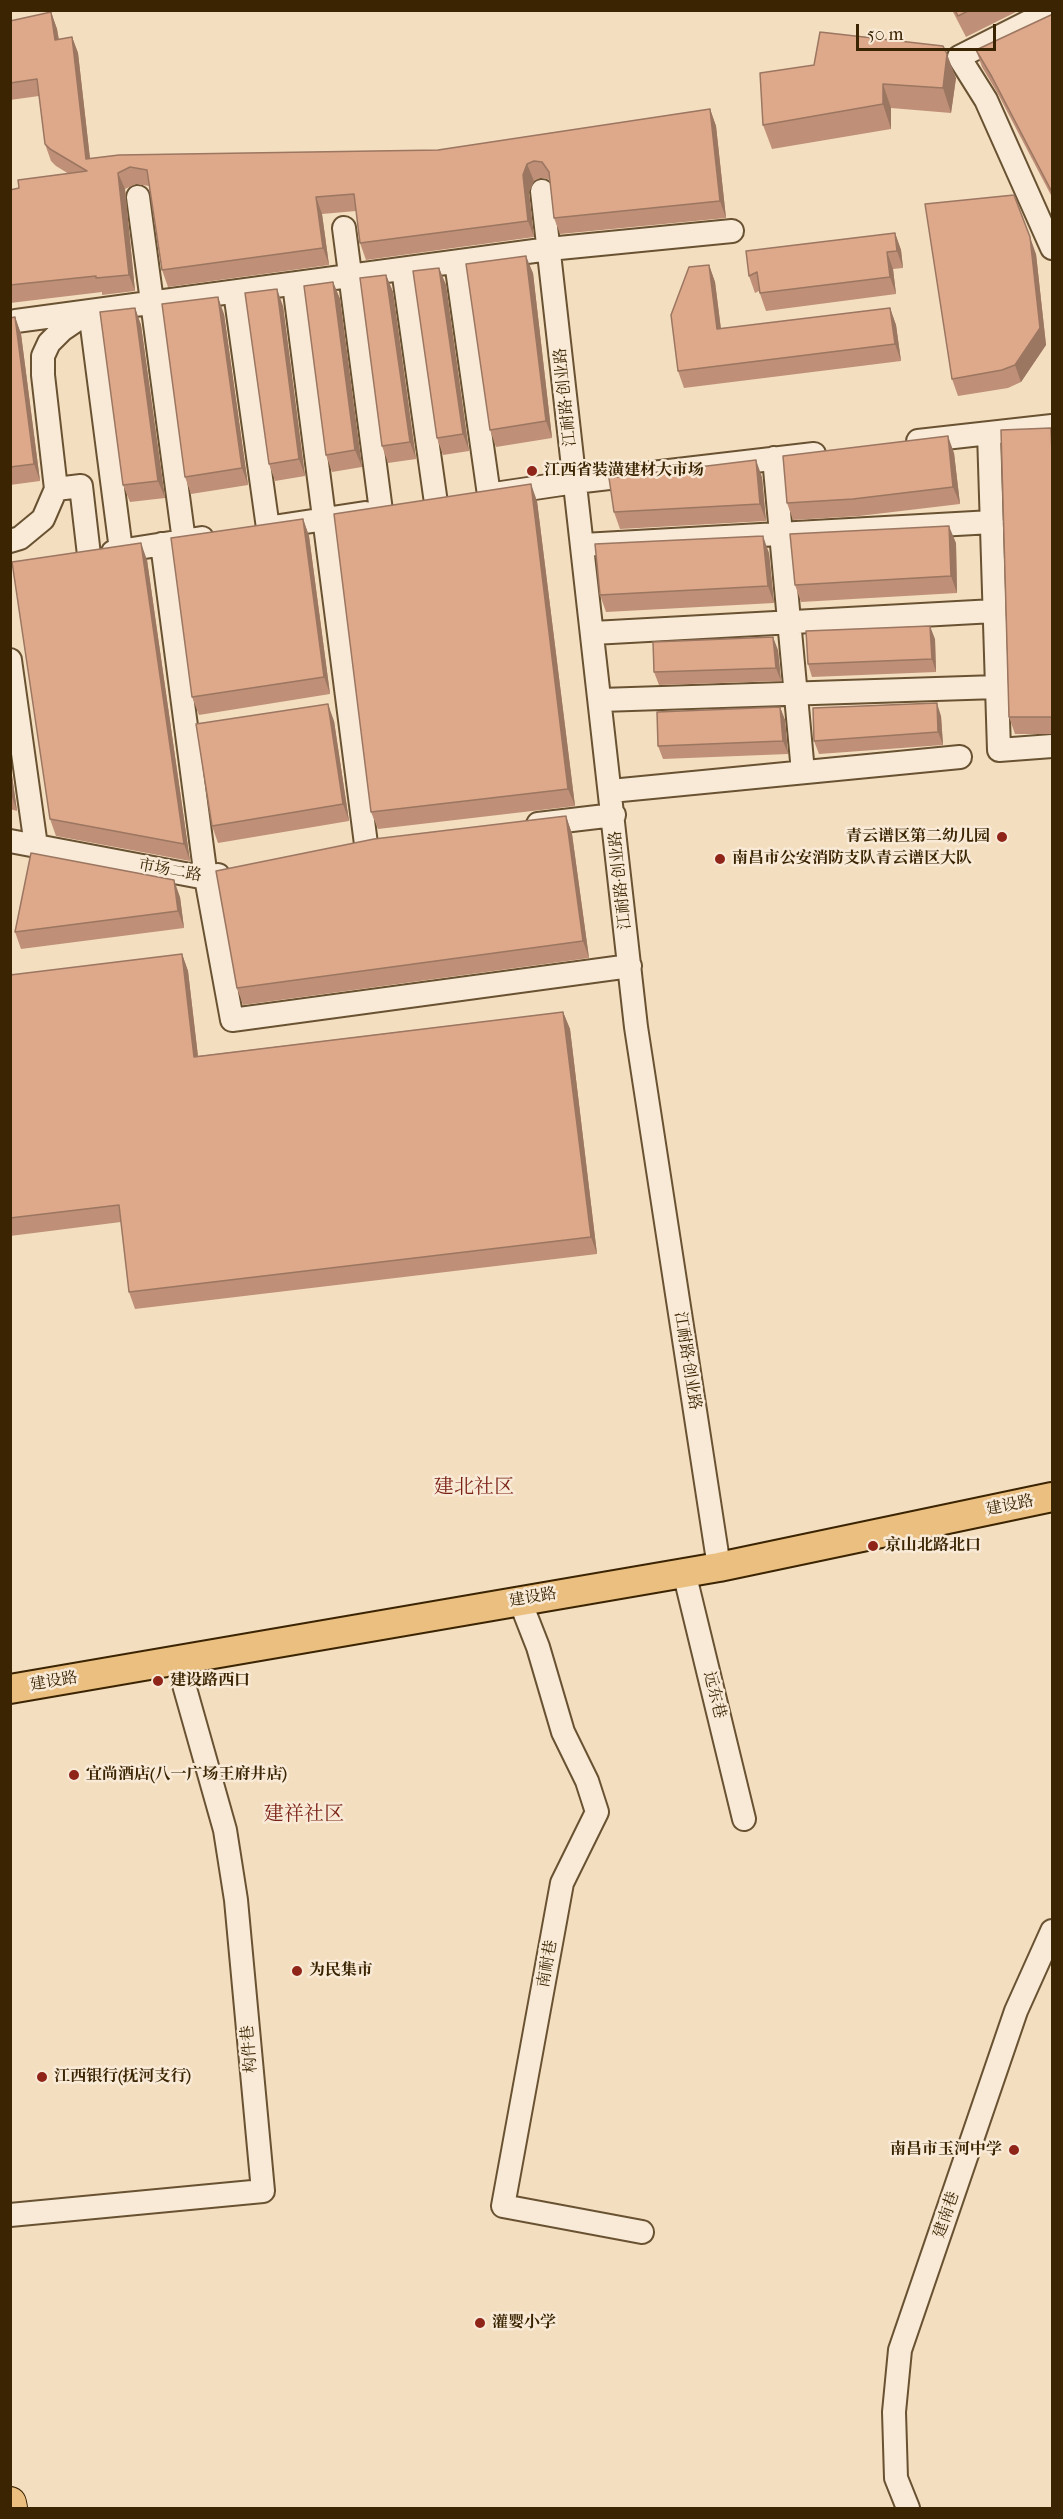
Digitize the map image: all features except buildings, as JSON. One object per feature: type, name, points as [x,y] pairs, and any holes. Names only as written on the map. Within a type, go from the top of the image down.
[{"type":"highway","points":[[10,2503],[11,2508]]},
{"type":"main road","name":"建设路","points":[[10,1689],[719,1566],[1053,1497]]},
{"type":"street","points":[[1052,10],[959,57],[986,100],[1053,248]]},
{"type":"street","name":"江耐路·创业路","points":[[542,190],[614,814],[636,1027],[719,1566]]},
{"type":"street","points":[[138,197],[152,303],[187,730],[206,878],[232,1020],[630,966]]},
{"type":"street","points":[[344,228],[351,276],[435,503]]},
{"type":"street","points":[[16,321],[549,249],[732,231]]},
{"type":"street","points":[[435,503],[456,262]]},
{"type":"street","points":[[403,269],[435,503]]},
{"type":"street","points":[[294,284],[366,844]]},
{"type":"street","points":[[235,292],[247,531]]},
{"type":"street","points":[[10,541],[20,538],[43,519],[56,489],[44,356],[49,343],[62,330],[90,311]]},
{"type":"street","points":[[90,311],[121,550]]},
{"type":"street","points":[[898,444],[1053,426]]},
{"type":"street","points":[[989,433],[999,750],[1053,746]]},
{"type":"street","points":[[66,559],[575,482],[830,452]]},
{"type":"street","points":[[774,458],[803,772]]},
{"type":"street","points":[[56,489],[81,486],[89,555]]},
{"type":"street","points":[[583,545],[992,522]]},
{"type":"street","points":[[593,633],[994,611]]},
{"type":"street","points":[[10,660],[36,846]]},
{"type":"street","points":[[601,700],[997,687]]},
{"type":"street","points":[[325,709],[348,705]]},
{"type":"street","points":[[187,730],[210,727]]},
{"type":"street","points":[[611,791],[960,757]]},
{"type":"street","points":[[519,826],[614,814]]},
{"type":"street","name":"市场二路","points":[[10,841],[206,878],[240,871]]},
{"type":"street","points":[[343,849],[389,841]]},
{"type":"street","name":"远东巷","points":[[684,1572],[744,1818]]},
{"type":"street","name":"南耐巷","points":[[520,1600],[538,1647],[563,1732],[587,1781],[597,1812],[562,1883],[503,2206],[642,2232]]},
{"type":"street","name":"构件巷","points":[[10,2215],[263,2191],[236,1900],[225,1830],[177,1660]]},
{"type":"street","name":"建南巷","points":[[908,2508],[896,2478],[894,2412],[900,2350],[1016,2011],[1053,1931]]},
{"type":"place","name":"江西省装潢建材大市场","points":[[532,471]]},
{"type":"place","name":"青云谱区第二幼儿园","points":[[1002,837]]},
{"type":"place","name":"南昌市公安消防支队青云谱区大队","points":[[720,859]]},
{"type":"place","name":"京山北路北口","points":[[873,1546]]},
{"type":"place","name":"建设路西口","points":[[158,1681]]},
{"type":"place","name":"宜尚酒店(八一广场王府井店)","points":[[74,1775]]},
{"type":"place","name":"为民集市","points":[[297,1971]]},
{"type":"place","name":"江西银行(抚河支行)","points":[[42,2077]]},
{"type":"place","name":"南昌市玉河中学","points":[[1014,2150]]},
{"type":"place","name":"灌婴小学","points":[[480,2323]]},
{"type":"district","name":"建北社区","points":[[474,1488]]},
{"type":"district","name":"建祥社区","points":[[304,1815]]}]
